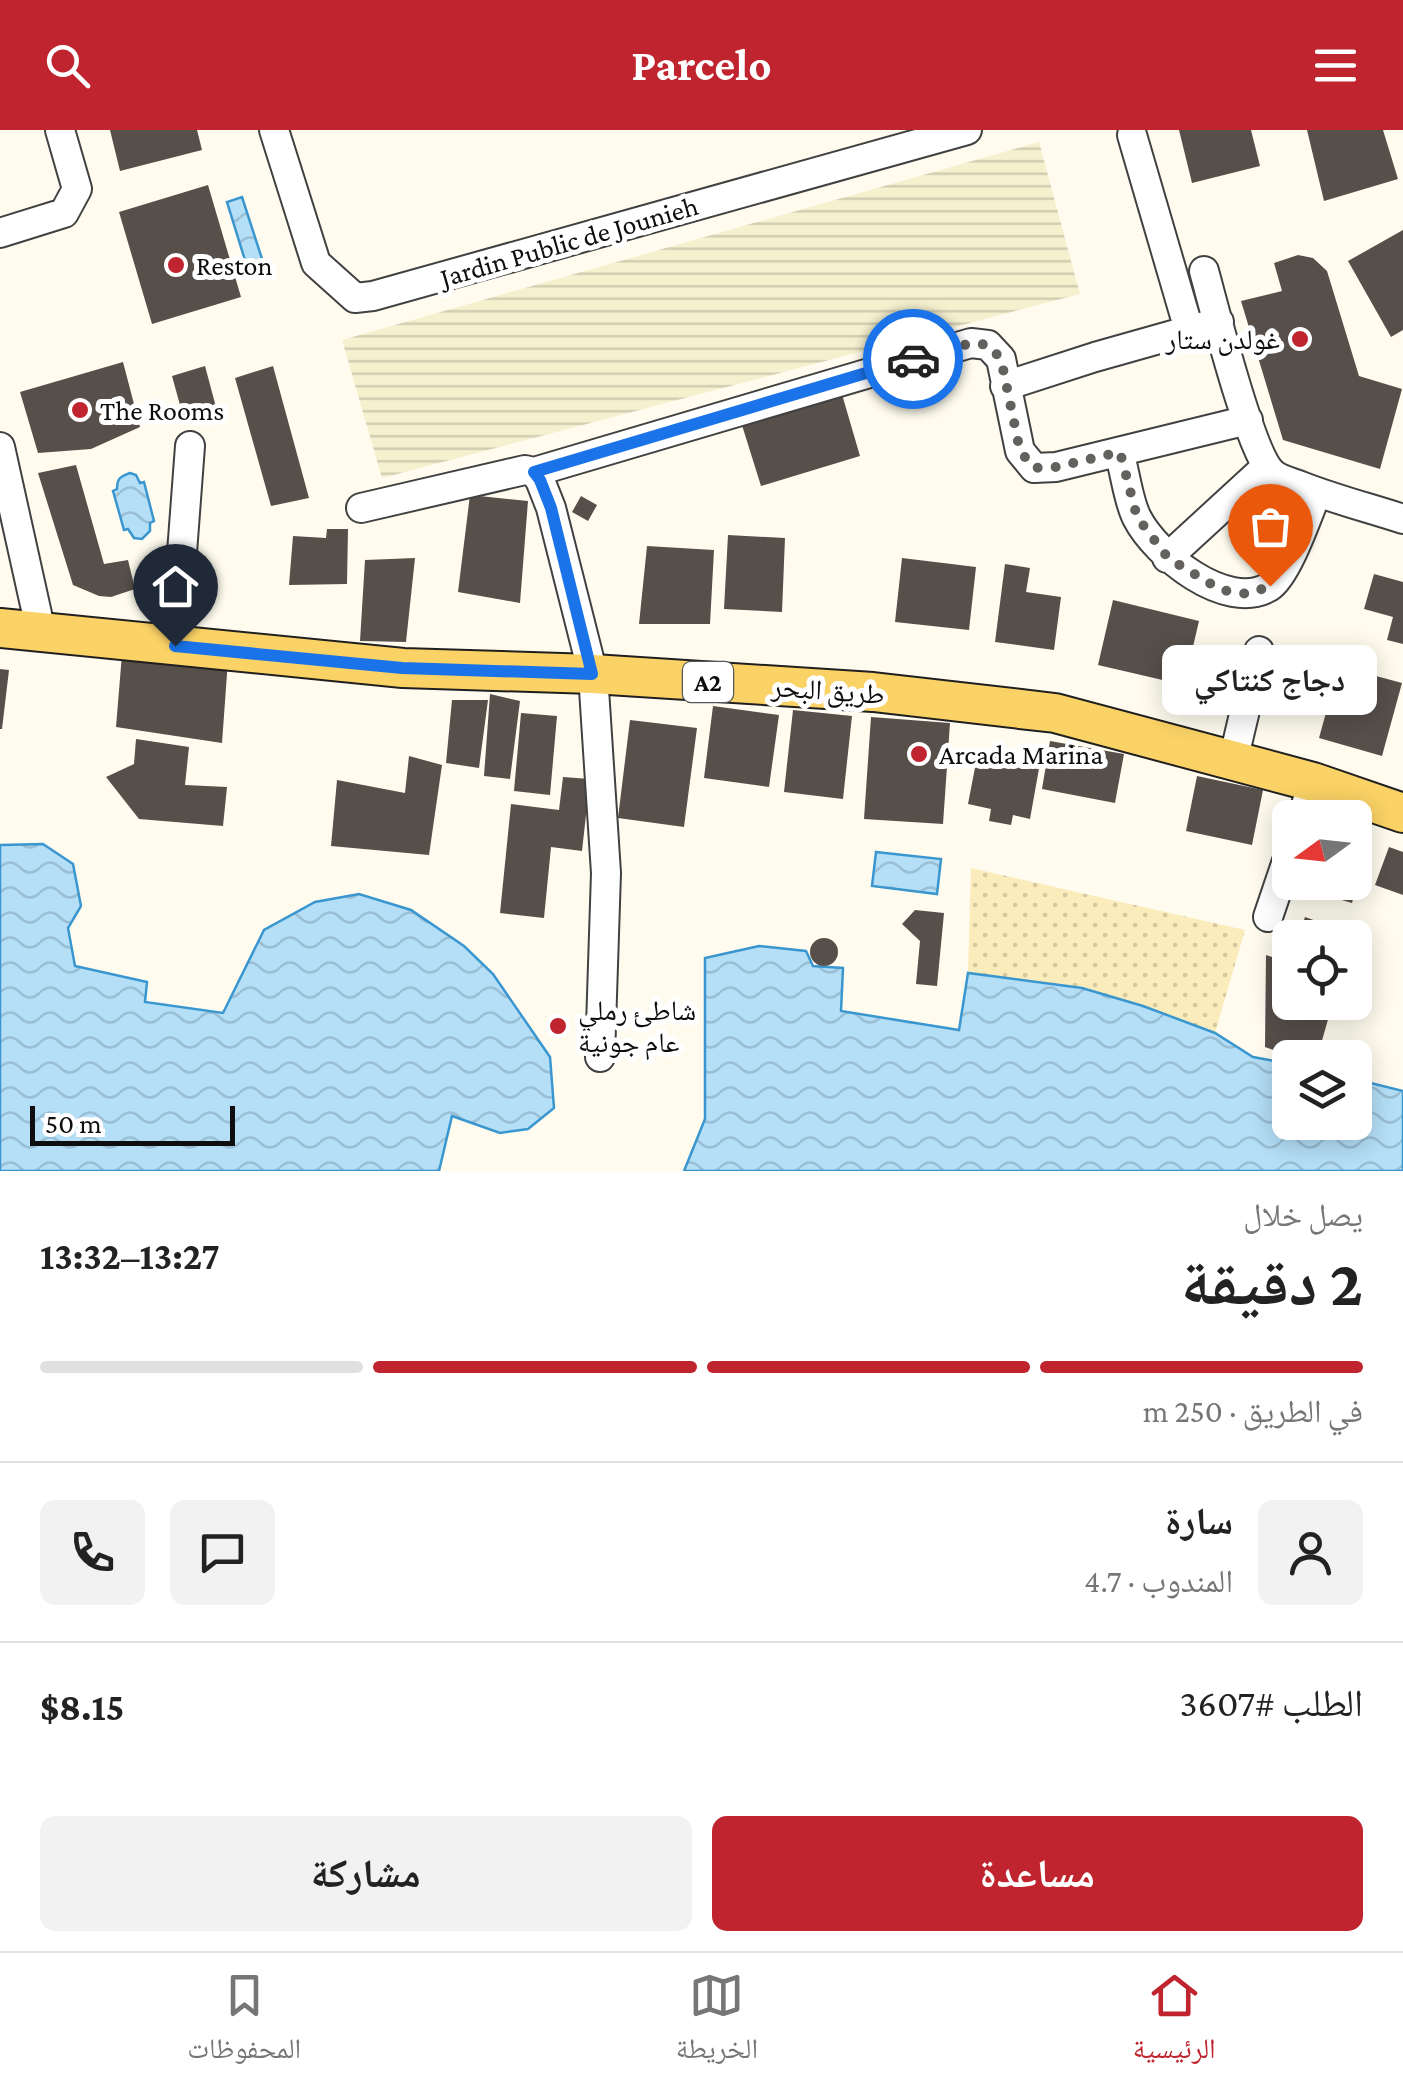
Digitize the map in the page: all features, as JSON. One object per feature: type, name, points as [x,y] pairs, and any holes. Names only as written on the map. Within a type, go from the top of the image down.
[{"type":"main road","name":"طريق البحر","points":[[0,628],[402,668],[592,674],[873,692],[1055,713],[1233,761],[1308,800]]},
{"type":"street","points":[[0,234],[64,212],[77,189],[60,130]]},
{"type":"street","name":"Jardin Public de Jounieh","points":[[274,130],[316,263],[355,298],[374,296],[967,130]]},
{"type":"street","points":[[1132,135],[1189,330]]},
{"type":"street","points":[[1204,271],[1256,448],[1266,467],[1276,476],[1317,492],[1403,518]]},
{"type":"street","points":[[1005,386],[1219,322]]},
{"type":"street","points":[[361,508],[525,470],[534,472],[972,343],[988,345],[1001,359],[1020,451],[1034,468],[1056,467],[1248,420]]},
{"type":"street","points":[[175,646],[190,446]]},
{"type":"street","points":[[0,448],[41,632]]},
{"type":"street","points":[[1120,452],[1137,517],[1168,558],[1221,590],[1248,594],[1270,586],[1282,572],[1317,492]]},
{"type":"street","points":[[1168,558],[1266,467]]},
{"type":"street","points":[[534,472],[551,508],[592,674],[606,873],[600,1057]]},
{"type":"street","points":[[1233,761],[1259,651]]},
{"type":"street","points":[[1268,917],[1274,900]]},
{"type":"shaded area","points":[[1039,142],[1080,294],[382,478],[342,340]]},
{"type":"sand","points":[[971,868],[1245,930],[1215,1033],[1082,988],[968,973]]},
{"type":"water","points":[[242,197],[264,265],[248,270],[227,202]]},
{"type":"water","points":[[130,473],[140,483],[144,482],[154,521],[142,539],[124,530],[113,491],[120,478]]},
{"type":"water","points":[[43,844],[73,864],[81,906],[68,928],[75,966],[147,982],[145,1002],[223,1013],[264,930],[315,902],[359,894],[411,910],[464,946],[493,974],[550,1057],[554,1108],[528,1129],[500,1133],[452,1116],[439,1171],[0,1171],[0,845]]},
{"type":"water","points":[[876,852],[941,859],[937,894],[872,886]]},
{"type":"water","points":[[759,946],[806,951],[813,966],[843,968],[841,1011],[959,1030],[968,973],[1082,988],[1143,1006],[1215,1033],[1253,1057],[1272,1061],[1272,1140],[1372,1140],[1372,1083],[1403,1091],[1403,1171],[684,1171],[705,1119],[705,958]]},
{"type":"building","points":[[110,130],[197,130],[202,150],[120,171]]},
{"type":"building","points":[[1179,130],[1251,130],[1260,166],[1192,183]]},
{"type":"building","points":[[1307,130],[1383,130],[1398,179],[1324,201]]},
{"type":"building","points":[[208,185],[241,297],[152,324],[119,212]]},
{"type":"building","points":[[1403,230],[1403,330],[1391,337],[1348,261]]},
{"type":"building","name":"غولدن ستار","points":[[1298,255],[1313,258],[1327,271],[1359,376],[1402,389],[1380,469],[1283,440],[1241,301],[1282,291],[1274,263]]},
{"type":"building","name":"The Rooms","points":[[123,362],[140,427],[91,449],[38,453],[20,392]]},
{"type":"building","points":[[205,366],[216,407],[183,416],[172,376]]},
{"type":"building","points":[[273,366],[309,498],[271,506],[235,378]]},
{"type":"building","points":[[841,391],[860,456],[761,486],[741,422]]},
{"type":"building","points":[[76,465],[104,564],[128,560],[135,589],[111,597],[73,585],[38,473]]},
{"type":"building","points":[[470,495],[528,501],[520,603],[458,592]]},
{"type":"building","points":[[581,496],[597,505],[588,521],[572,512]]},
{"type":"building","points":[[327,529],[348,529],[347,584],[289,585],[293,536],[326,538]]},
{"type":"building","points":[[728,535],[785,538],[782,612],[724,609]]},
{"type":"building","points":[[647,546],[714,550],[710,624],[639,624]]},
{"type":"building","points":[[415,558],[406,642],[360,641],[365,560]]},
{"type":"building","points":[[902,558],[976,567],[969,630],[895,622]]},
{"type":"building","points":[[1005,564],[1030,568],[1026,592],[1061,597],[1054,650],[995,642]]},
{"type":"building","points":[[1374,574],[1403,582],[1403,644],[1387,640],[1393,617],[1364,609]]},
{"type":"building","points":[[1113,600],[1199,621],[1184,685],[1098,665]]},
{"type":"building","points":[[122,654],[228,660],[222,743],[116,727]]},
{"type":"building","points":[[1339,666],[1402,683],[1382,756],[1319,738]]},
{"type":"building","points":[[0,669],[9,670],[2,729],[0,729]]},
{"type":"building","points":[[490,694],[520,701],[510,779],[484,776]]},
{"type":"building","points":[[452,700],[488,700],[479,768],[446,763]]},
{"type":"building","points":[[713,706],[779,715],[769,787],[704,778]]},
{"type":"building","points":[[793,710],[852,716],[843,799],[784,792]]},
{"type":"building","points":[[521,713],[557,716],[550,795],[514,791]]},
{"type":"building","points":[[871,717],[950,723],[943,824],[864,819]]},
{"type":"building","points":[[630,720],[697,728],[684,827],[618,818]]},
{"type":"building","points":[[136,739],[189,747],[185,785],[227,787],[223,826],[139,819],[106,777],[134,764]]},
{"type":"building","points":[[1050,741],[1124,754],[1115,803],[1042,789]]},
{"type":"building","points":[[978,752],[1040,763],[1030,819],[1013,815],[1011,825],[989,821],[991,809],[968,804]]},
{"type":"building","points":[[409,756],[442,765],[429,855],[331,846],[337,780],[405,793]]},
{"type":"building","points":[[1197,776],[1263,790],[1252,845],[1186,831]]},
{"type":"building","points":[[563,777],[590,779],[582,851],[551,847],[544,918],[500,913],[511,804],[559,810]]},
{"type":"building","points":[[1389,847],[1403,852],[1403,895],[1375,885]]},
{"type":"building","points":[[915,910],[944,913],[937,986],[916,984],[920,941],[902,924]]},
{"type":"building","points":[[824,938],[834,942],[838,952],[834,962],[824,966],[814,962],[810,952],[814,942]]},
{"type":"building","points":[[1266,955],[1272,957],[1272,1020],[1328,1020],[1322,1040],[1272,1040],[1272,1050],[1265,1047]]},
{"type":"way so far","points":[[913,359],[972,343],[988,345],[1001,359],[1020,451],[1034,468],[1056,467],[1120,452],[1137,517],[1168,558],[1221,590],[1248,594],[1270,586]]},
{"type":"place","name":"Reston","points":[[176,265]]},
{"type":"place","name":"غولدن ستار","points":[[1300,339]]},
{"type":"place","name":"The Rooms","points":[[80,410]]},
{"type":"place","name":"دجاج كنتاكي","points":[[1270,586]]},
{"type":"place","name":"Arcada Marina","points":[[919,754]]},
{"type":"place","name":"شاطئ رملي عام جونية","points":[[558,1026]]},
{"type":"route","points":[[175,646],[402,668],[592,674],[551,508],[534,472],[913,359]]}]
